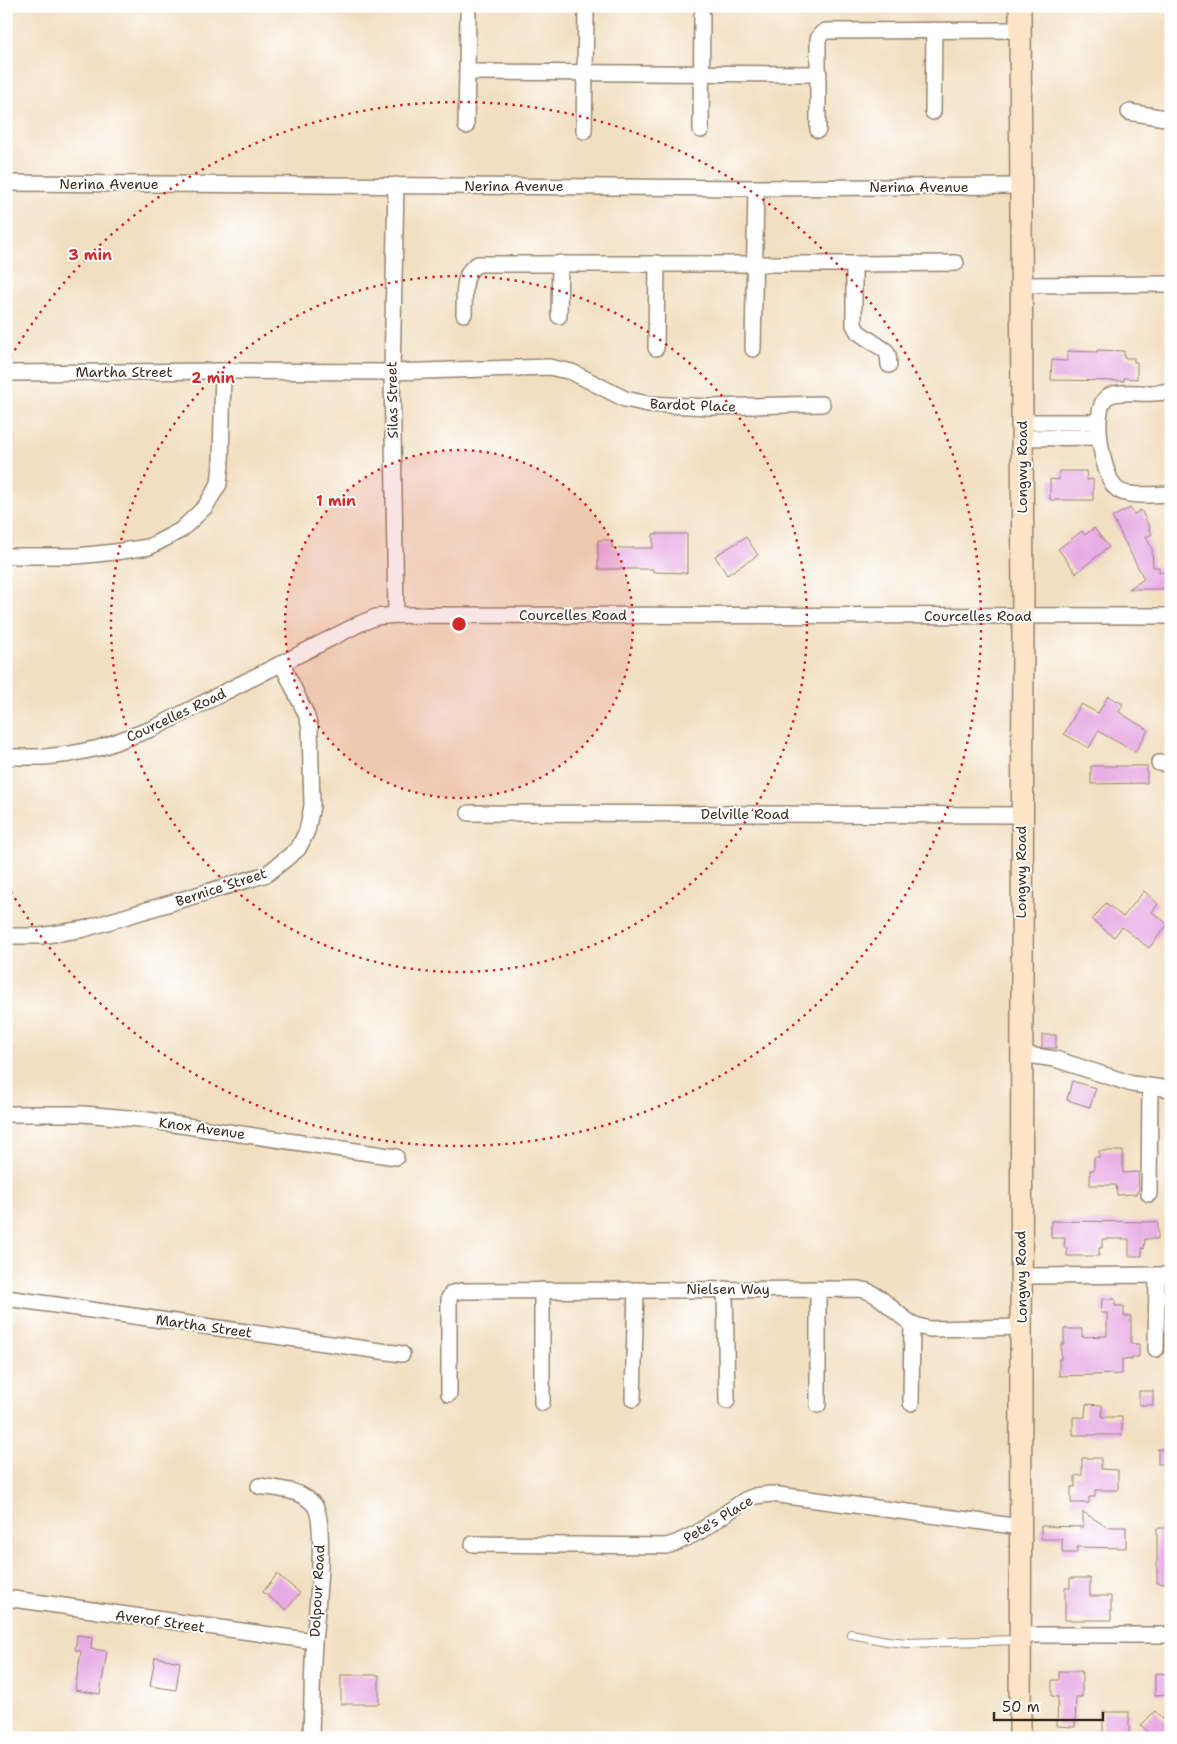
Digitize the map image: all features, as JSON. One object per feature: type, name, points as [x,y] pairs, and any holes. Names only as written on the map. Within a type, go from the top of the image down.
[{"type":"street","name":"Longwy Road","points":[[1020,6],[1022,430],[1020,1738]]},
{"type":"street","points":[[466,126],[468,14]]},
{"type":"street","points":[[584,131],[586,14]]},
{"type":"street","points":[[701,130],[702,15]]},
{"type":"street","points":[[933,112],[934,30]]},
{"type":"street","points":[[818,130],[818,39],[826,31],[1021,30]]},
{"type":"street","points":[[467,72],[819,74]]},
{"type":"street","points":[[1129,112],[1171,119]]},
{"type":"street","name":"Nerina Avenue","points":[[6,184],[756,188],[1021,186]]},
{"type":"street","name":"Silas Street","points":[[396,185],[392,372],[396,615]]},
{"type":"street","points":[[753,349],[756,188]]},
{"type":"street","points":[[560,263],[560,316]]},
{"type":"street","points":[[464,314],[466,278],[472,267],[478,264],[956,263]]},
{"type":"street","points":[[656,348],[657,264]]},
{"type":"street","points":[[854,264],[854,325],[858,332],[886,351],[889,365]]},
{"type":"street","points":[[1021,284],[1171,284]]},
{"type":"street","name":"Bardot Place","points":[[392,372],[549,367],[572,372],[625,399],[648,404],[709,407],[822,404]]},
{"type":"street","points":[[6,556],[77,556],[115,552],[149,546],[181,530],[205,507],[219,484],[222,371]]},
{"type":"street","name":"Martha Street","points":[[6,373],[392,372]]},
{"type":"street","points":[[1171,391],[1153,394],[1112,394],[1100,406],[1098,422],[1099,437],[1109,475],[1113,485],[1119,491],[1130,494],[1171,494]]},
{"type":"street","points":[[1022,430],[1098,422]]},
{"type":"street","points":[[1022,430],[1099,437]]},
{"type":"street","name":"Courcelles Road","points":[[6,758],[45,758],[99,748],[154,728],[376,617],[396,615],[1171,616]]},
{"type":"street","name":"Bernice Street","points":[[6,936],[40,936],[84,929],[267,874],[298,849],[307,831],[312,806],[310,727],[306,714],[282,664]]},
{"type":"street","name":"Delville Road","points":[[469,814],[1021,815]]},
{"type":"street","points":[[1021,1054],[1055,1059],[1132,1084],[1150,1088],[1171,1089]]},
{"type":"street","points":[[1149,1194],[1150,1088]]},
{"type":"street","name":"Knox Avenue","points":[[6,1114],[83,1114],[140,1119],[396,1157]]},
{"type":"street","points":[[1020,1276],[1164,1275],[1156,1349]]},
{"type":"street","points":[[725,1289],[727,1401]]},
{"type":"street","points":[[818,1289],[818,1405]]},
{"type":"street","name":"Nielsen Way","points":[[449,1394],[449,1298],[452,1293],[461,1290],[858,1289],[871,1292],[912,1324],[930,1329],[1022,1327]]},
{"type":"street","points":[[542,1290],[542,1403]]},
{"type":"street","points":[[633,1399],[636,1290]]},
{"type":"street","name":"Martha Street","points":[[6,1298],[402,1354]]},
{"type":"street","points":[[911,1403],[912,1324]]},
{"type":"street","name":"Dolpour Road","points":[[259,1486],[286,1490],[298,1494],[308,1499],[317,1511],[320,1590],[314,1641],[311,1738]]},
{"type":"street","name":"Pete's Place","points":[[473,1544],[666,1546],[699,1532],[745,1500],[755,1496],[772,1494],[1021,1527]]},
{"type":"street","name":"Averof Street","points":[[6,1598],[314,1641]]},
{"type":"street","points":[[1020,1637],[1171,1635]]},
{"type":"lane","points":[[850,1634],[907,1643],[1020,1637]]},
{"type":"building","points":[[1097,350],[1124,351],[1124,358],[1134,358],[1134,362],[1137,362],[1137,379],[1124,378],[1124,381],[1051,380],[1052,360],[1067,361],[1067,351],[1097,352]]},
{"type":"building","points":[[1059,471],[1086,471],[1087,480],[1093,479],[1093,500],[1050,500],[1050,479],[1059,480]]},
{"type":"building","points":[[1130,508],[1134,514],[1141,510],[1152,534],[1146,537],[1152,549],[1153,567],[1159,567],[1159,572],[1171,572],[1171,589],[1129,589],[1144,579],[1112,517]]},
{"type":"building","points":[[1094,528],[1109,547],[1076,573],[1058,549],[1082,531],[1085,535]]},
{"type":"building","points":[[653,534],[687,534],[687,573],[653,572],[653,569],[598,569],[598,540],[612,540],[612,548],[653,548]]},
{"type":"building","points":[[746,537],[758,555],[727,575],[715,556]]},
{"type":"building","points":[[1108,696],[1123,704],[1119,712],[1148,730],[1135,752],[1098,731],[1089,748],[1064,734],[1081,704],[1098,713]]},
{"type":"building","points":[[1091,766],[1147,766],[1147,783],[1091,784]]},
{"type":"building","points":[[1144,891],[1158,904],[1152,912],[1168,924],[1149,948],[1122,927],[1114,937],[1092,920],[1106,903],[1123,917]]},
{"type":"building","points":[[1042,1035],[1056,1035],[1056,1048],[1042,1048]]},
{"type":"building","points":[[1072,1081],[1096,1088],[1090,1107],[1067,1100]]},
{"type":"building","points":[[1099,1151],[1123,1151],[1123,1173],[1138,1172],[1139,1191],[1137,1191],[1137,1194],[1117,1195],[1116,1185],[1090,1185],[1090,1170],[1094,1170],[1094,1157],[1099,1157]]},
{"type":"building","points":[[1051,1221],[1158,1222],[1158,1239],[1145,1239],[1142,1256],[1129,1256],[1129,1239],[1102,1239],[1102,1248],[1099,1248],[1099,1256],[1067,1256],[1067,1248],[1064,1248],[1065,1238],[1051,1238]]},
{"type":"building","points":[[1102,1299],[1115,1299],[1115,1306],[1124,1306],[1124,1316],[1131,1316],[1131,1344],[1139,1344],[1139,1357],[1132,1357],[1132,1360],[1122,1359],[1122,1374],[1059,1376],[1059,1359],[1061,1359],[1061,1344],[1064,1344],[1064,1329],[1082,1329],[1082,1337],[1107,1336],[1107,1313],[1101,1313]]},
{"type":"building","points":[[1139,1391],[1153,1391],[1153,1405],[1139,1405]]},
{"type":"building","points":[[1086,1404],[1102,1405],[1102,1417],[1122,1417],[1122,1435],[1073,1435],[1073,1417],[1085,1417]]},
{"type":"building","points":[[1158,1449],[1171,1449],[1171,1464],[1158,1464]]},
{"type":"building","points":[[1082,1458],[1101,1458],[1101,1469],[1118,1470],[1118,1490],[1095,1490],[1095,1497],[1089,1497],[1089,1503],[1071,1503],[1071,1487],[1075,1487],[1075,1476],[1082,1475]]},
{"type":"building","points":[[1083,1512],[1107,1527],[1126,1527],[1126,1548],[1077,1547],[1077,1553],[1062,1553],[1062,1539],[1041,1539],[1041,1526],[1083,1527]]},
{"type":"building","points":[[1157,1528],[1171,1528],[1171,1584],[1157,1583]]},
{"type":"building","points":[[277,1574],[300,1593],[286,1610],[263,1592]]},
{"type":"building","points":[[1070,1578],[1090,1578],[1090,1596],[1111,1596],[1111,1620],[1065,1620],[1065,1588],[1070,1588]]},
{"type":"building","points":[[77,1635],[92,1637],[91,1649],[107,1651],[100,1694],[75,1690],[81,1651],[75,1650]]},
{"type":"building","points":[[155,1657],[180,1662],[176,1690],[150,1686]]},
{"type":"building","points":[[1059,1671],[1082,1671],[1082,1697],[1076,1697],[1075,1727],[1057,1726],[1058,1697],[1052,1696],[1052,1680],[1059,1680]]},
{"type":"building","points":[[1155,1673],[1171,1674],[1171,1694],[1155,1695]]},
{"type":"building","points":[[341,1675],[379,1675],[379,1704],[341,1704]]},
{"type":"building","points":[[1155,1711],[1171,1727],[1171,1738],[1154,1738],[1141,1725]]},
{"type":"building","points":[[1103,1712],[1129,1712],[1129,1738],[1103,1738]]}]
